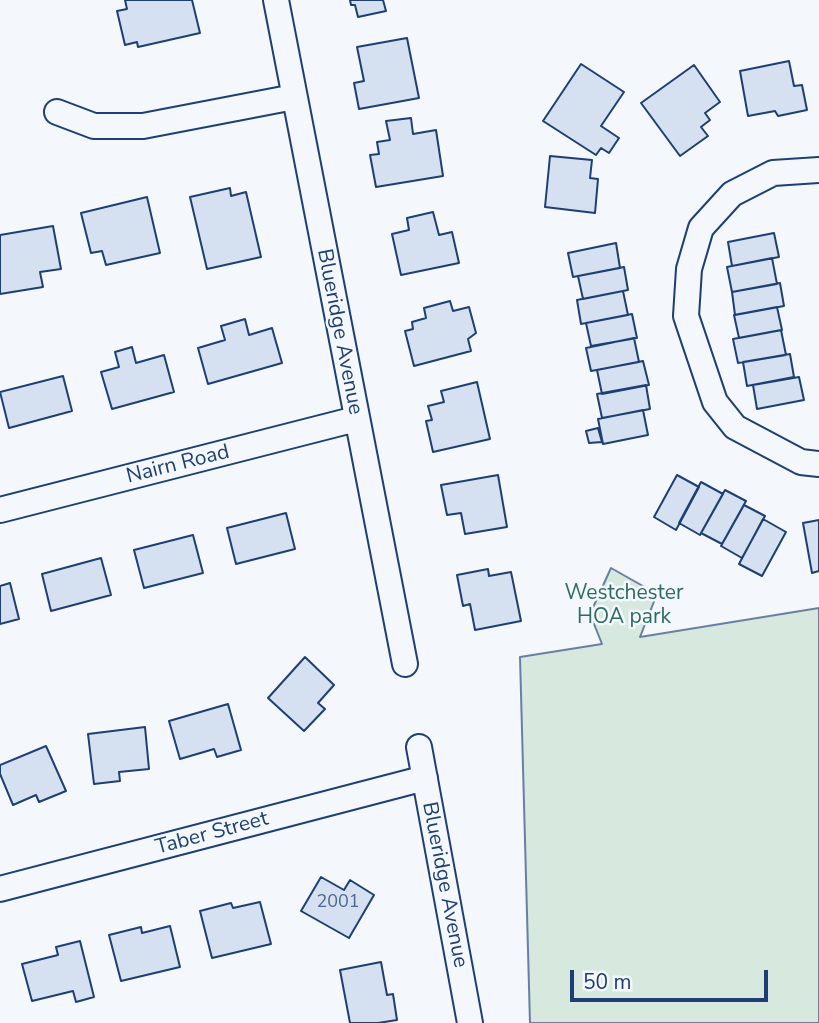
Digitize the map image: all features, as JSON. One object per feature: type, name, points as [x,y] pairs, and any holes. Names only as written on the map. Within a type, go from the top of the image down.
[{"type":"street","name":"Blueridge Avenue","points":[[276,0],[405,664]]},
{"type":"street","points":[[57,112],[94,126],[143,126],[295,97]]},
{"type":"street","points":[[819,170],[773,173],[732,194],[701,228],[689,269],[686,316],[715,402],[735,427],[801,462],[819,464]]},
{"type":"street","name":"Nairn Road","points":[[0,510],[356,419]]},
{"type":"street","name":"Blueridge Avenue","points":[[419,747],[470,1023]]},
{"type":"street","name":"Taber Street","points":[[0,889],[425,778]]},
{"type":"green space","name":"Westchester HOA park","points":[[611,568],[657,594],[640,637],[819,608],[819,1023],[530,1023],[520,657],[602,644],[590,614]]},
{"type":"building","points":[[125,0],[192,0],[200,33],[138,47],[137,42],[125,45],[117,11],[127,9]]},
{"type":"building","points":[[350,0],[383,0],[386,11],[358,17],[355,5],[351,5]]},
{"type":"building","points":[[407,38],[419,98],[359,109],[354,83],[364,81],[357,47]]},
{"type":"building","points":[[789,61],[794,86],[802,85],[807,110],[778,116],[775,111],[748,116],[740,71]]},
{"type":"building","points":[[581,64],[624,92],[601,126],[619,138],[609,153],[601,148],[596,155],[543,121]]},
{"type":"building","points":[[694,65],[720,102],[705,113],[710,120],[701,127],[708,136],[680,156],[641,103]]},
{"type":"building","points":[[411,118],[413,134],[436,130],[443,176],[376,187],[370,155],[379,154],[377,142],[390,140],[386,121]]},
{"type":"building","points":[[550,156],[592,160],[590,178],[598,179],[595,213],[545,207]]},
{"type":"building","points":[[230,188],[231,196],[246,192],[261,257],[207,269],[190,197]]},
{"type":"building","points":[[147,197],[160,253],[106,265],[102,251],[91,253],[81,213]]},
{"type":"building","points":[[433,212],[439,235],[452,232],[459,263],[401,275],[392,234],[409,230],[407,218]]},
{"type":"building","points":[[53,226],[61,269],[40,272],[43,287],[0,294],[0,235]]},
{"type":"building","points":[[774,233],[779,257],[732,266],[728,242]]},
{"type":"building","points":[[616,243],[620,268],[573,277],[568,253]]},
{"type":"building","points":[[772,258],[777,284],[732,292],[727,267]]},
{"type":"building","points":[[624,267],[628,290],[583,299],[578,276]]},
{"type":"building","points":[[780,283],[784,306],[735,315],[732,292]]},
{"type":"building","points":[[623,291],[628,315],[581,324],[577,300]]},
{"type":"building","points":[[450,301],[453,311],[469,307],[476,333],[468,339],[471,351],[414,366],[405,331],[413,329],[412,322],[426,318],[424,308]]},
{"type":"building","points":[[777,307],[782,330],[739,338],[734,315]]},
{"type":"building","points":[[632,314],[637,338],[591,346],[586,323]]},
{"type":"building","points":[[245,319],[249,335],[272,328],[282,363],[208,384],[198,348],[225,340],[221,326]]},
{"type":"building","points":[[781,330],[786,355],[738,363],[733,339]]},
{"type":"building","points":[[634,338],[639,362],[591,371],[586,348]]},
{"type":"building","points":[[132,347],[136,363],[164,355],[174,392],[112,409],[101,372],[119,367],[115,352]]},
{"type":"building","points":[[790,354],[794,377],[747,386],[743,362]]},
{"type":"building","points":[[643,361],[649,385],[602,394],[597,370]]},
{"type":"building","points":[[63,376],[72,411],[9,428],[0,392]]},
{"type":"building","points":[[799,377],[804,400],[757,409],[753,385]]},
{"type":"building","points":[[477,382],[490,439],[433,452],[426,421],[432,420],[428,406],[444,402],[441,391]]},
{"type":"building","points":[[646,385],[650,409],[602,418],[597,394]]},
{"type":"building","points":[[643,410],[648,435],[603,444],[598,419]]},
{"type":"building","points":[[598,428],[602,442],[589,443],[586,431]]},
{"type":"building","points":[[498,475],[507,527],[465,534],[461,513],[447,515],[441,485]]},
{"type":"building","points":[[677,475],[699,487],[676,530],[654,517]]},
{"type":"building","points":[[701,482],[723,494],[700,535],[679,523]]},
{"type":"building","points":[[725,490],[746,501],[722,544],[701,533]]},
{"type":"building","points":[[744,505],[765,516],[742,558],[721,546]]},
{"type":"building","points":[[286,513],[295,549],[236,564],[227,528]]},
{"type":"building","points":[[763,519],[786,532],[762,576],[739,564]]},
{"type":"building","points":[[819,520],[819,571],[812,573],[803,523]]},
{"type":"building","points":[[193,535],[203,573],[144,588],[134,550]]},
{"type":"building","points":[[101,558],[111,595],[51,611],[42,574]]},
{"type":"building","points":[[488,569],[489,576],[511,572],[521,621],[475,630],[470,604],[463,606],[457,575]]},
{"type":"building","points":[[10,583],[19,619],[0,624],[0,586]]},
{"type":"building","points":[[305,657],[334,685],[318,703],[325,709],[304,731],[268,698]]},
{"type":"building","points":[[228,704],[241,750],[217,757],[214,749],[180,759],[169,721]]},
{"type":"building","points":[[145,727],[149,769],[119,772],[120,781],[94,784],[88,734]]},
{"type":"building","points":[[46,746],[66,791],[39,802],[36,795],[13,805],[0,774],[0,765]]},
{"type":"building","points":[[321,877],[344,890],[350,880],[374,895],[349,938],[301,911]]},
{"type":"building","points":[[260,902],[271,944],[212,958],[200,911],[231,903],[233,908]]},
{"type":"building","points":[[170,926],[180,967],[121,981],[109,935],[141,927],[142,933]]},
{"type":"building","points":[[80,941],[94,997],[76,1002],[73,991],[32,1001],[22,964],[58,955],[56,947]]},
{"type":"building","points":[[381,962],[387,995],[393,994],[397,1020],[350,1023],[340,970]]}]
